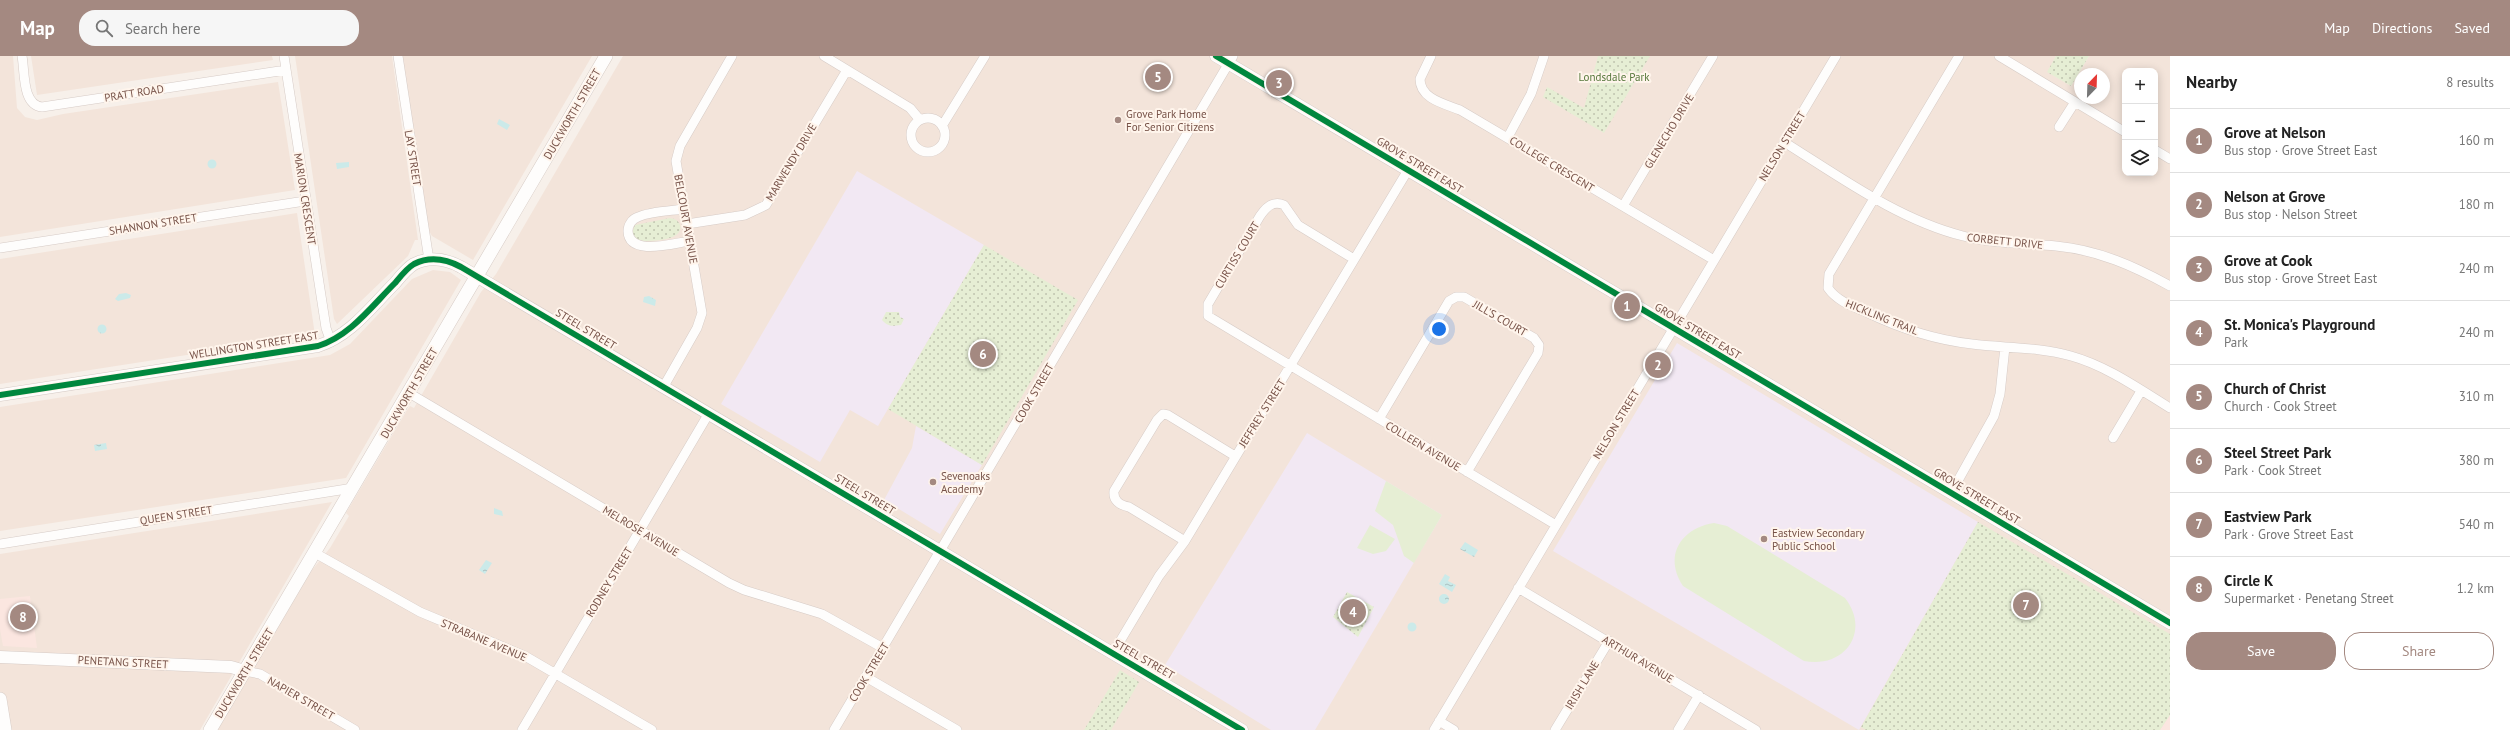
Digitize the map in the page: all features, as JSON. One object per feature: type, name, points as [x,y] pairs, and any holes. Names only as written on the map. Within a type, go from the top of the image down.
[{"type":"main road","name":"DUCKWORTH STREET","points":[[210,730],[606,56]]},
{"type":"main road","points":[[0,699],[5,730]]},
{"type":"street","name":"PRATT ROAD","points":[[22,56],[29,100],[35,105],[42,107],[286,70]]},
{"type":"street","name":"MARION CRESCENT","points":[[284,56],[305,201],[326,328],[331,342]]},
{"type":"street","name":"LAY STREET","points":[[398,56],[429,260]]},
{"type":"street","name":"BELCOURT AVENUE","points":[[664,386],[693,336],[701,317],[702,305],[678,178],[678,153],[732,56]]},
{"type":"street","points":[[824,56],[910,108],[920,120]]},
{"type":"street","points":[[942,126],[934,120],[920,120],[912,128],[911,140],[914,145],[923,152],[935,151],[939,148],[944,137],[942,126],[985,56]]},
{"type":"street","name":"GROVE STREET EAST","points":[[1216,56],[1231,60],[1408,170],[2170,623]]},
{"type":"street","name":"COLLEGE CRESCENT","points":[[1431,56],[1420,79],[1422,91],[1428,96],[1460,110],[1714,260]]},
{"type":"street","points":[[1508,138],[1532,94],[1544,56]]},
{"type":"street","name":"GLENECHO DRIVE","points":[[1623,206],[1714,56]]},
{"type":"street","name":"NELSON STREET","points":[[1434,730],[1836,56]]},
{"type":"street","name":"HICKLING TRAIL","points":[[1959,56],[1829,274],[1828,288],[1833,295],[1874,316],[1919,333],[1959,342],[2056,352],[2084,359],[2170,408]]},
{"type":"street","points":[[1999,56],[2074,101]]},
{"type":"street","name":"COOK STREET","points":[[834,730],[1231,60]]},
{"type":"street","name":"MARWENDY DRIVE","points":[[687,224],[745,215],[766,205],[847,70]]},
{"type":"street","points":[[2059,127],[2074,104]]},
{"type":"street","points":[[2078,104],[2122,130]]},
{"type":"street","name":"CORBETT DRIVE","points":[[1784,142],[1907,216],[1940,230],[1988,241],[2058,246],[2099,254],[2122,262],[2170,286]]},
{"type":"street","points":[[2158,152],[2170,159]]},
{"type":"street","name":"JEFFREY STREET","points":[[1113,653],[1159,576],[1185,541],[1408,170]]},
{"type":"street","name":"SHANNON STREET","points":[[0,248],[305,201]]},
{"type":"street","name":"CURTISS COURT","points":[[1290,367],[1208,316],[1208,304],[1218,286],[1265,209],[1276,203],[1284,205],[1298,225],[1354,260]]},
{"type":"street","points":[[684,208],[638,217],[631,222],[628,228],[628,237],[632,243],[641,247],[690,241]]},
{"type":"street","name":"WELLINGTON STREET EAST","points":[[0,396],[318,346],[331,342],[348,331],[412,265],[429,260],[448,261],[477,276]]},
{"type":"street","name":"STEEL STREET","points":[[477,276],[1242,730]]},
{"type":"street","name":"JILL'S COURT","points":[[1378,419],[1450,301],[1456,297],[1464,297],[1534,338],[1539,345],[1538,353],[1468,472]]},
{"type":"street","points":[[1951,493],[1994,416],[2000,394],[2005,347]]},
{"type":"street","name":"COLLEEN AVENUE","points":[[1290,367],[1556,525]]},
{"type":"street","points":[[2113,438],[2141,391]]},
{"type":"street","name":"MELROSE AVENUE","points":[[409,393],[737,587],[822,614],[883,648]]},
{"type":"street","name":"RODNEY STREET","points":[[522,730],[709,413]]},
{"type":"street","points":[[1185,541],[1129,507],[1120,504],[1115,497],[1114,490],[1157,420],[1163,414],[1168,415],[1235,456]]},
{"type":"street","name":"QUEEN STREET","points":[[0,544],[353,488]]},
{"type":"street","name":"STRABANE AVENUE","points":[[315,553],[420,612],[503,646],[555,673],[652,730]]},
{"type":"street","name":"ARTHUR AVENUE","points":[[1518,588],[1756,730]]},
{"type":"street","name":"IRISH LANE","points":[[1555,730],[1609,641]]},
{"type":"street","name":"PENETANG STREET","points":[[0,657],[230,668],[245,671]]},
{"type":"street","name":"NAPIER STREET","points":[[245,671],[260,674],[355,730]]},
{"type":"street","points":[[866,677],[957,730]]},
{"type":"street","points":[[1678,730],[1699,695]]},
{"type":"street","points":[[1439,721],[1454,730]]},
{"type":"shaded area","points":[[0,56],[13,56],[17,108],[25,117],[37,120],[63,114],[278,82],[295,190],[0,237]]},
{"type":"shaded area","points":[[31,56],[272,56],[273,60],[37,95]]},
{"type":"shaded area","points":[[295,56],[392,56],[418,240],[415,240],[408,256],[337,324],[334,319]]},
{"type":"shaded area","points":[[402,56],[592,56],[473,260],[432,236],[429,231]]},
{"type":"shaded area","points":[[623,56],[2056,56],[2048,72],[2071,86],[2074,81],[2074,104],[2110,104],[2110,68],[2082,68],[2089,56],[2170,56],[2170,730],[217,730],[312,570],[330,548],[349,516],[346,513],[407,410],[410,406],[414,408],[481,292],[496,274]]},
{"type":"shaded area","points":[[857,171],[984,245],[878,426],[850,410],[820,462],[721,404]]},
{"type":"shaded area","points":[[297,213],[315,335],[0,384],[0,259]]},
{"type":"shaded area","points":[[433,270],[450,272],[461,280],[346,478],[0,531],[0,407],[330,355],[350,344],[412,279]]},
{"type":"shaded area","name":"Eastview Secondary Public School","points":[[1677,343],[1978,522],[1859,730],[1553,551]]},
{"type":"shaded area","name":"Sevenoaks Academy","points":[[916,426],[982,465],[940,534],[884,500],[912,448]]},
{"type":"shaded area","points":[[1307,433],[1442,515],[1315,730],[1271,730],[1165,665]]},
{"type":"shaded area","points":[[332,502],[200,730],[0,730],[0,554]]},
{"type":"shaded area","points":[[30,596],[37,648],[3,646],[0,629],[0,599]]},
{"type":"shaded area","points":[[2170,715],[2170,730],[2160,730]]},
{"type":"green space","name":"Londsdale Park","points":[[1598,56],[1650,56],[1604,133],[1543,97],[1547,87],[1584,108]]},
{"type":"green space","points":[[2056,56],[2089,56],[2082,68],[2074,68],[2074,81],[2071,86],[2047,72]]},
{"type":"green space","points":[[670,218],[676,220],[680,225],[680,231],[676,235],[663,240],[655,241],[635,240],[632,232],[635,225]]},
{"type":"green space","points":[[984,245],[1078,300],[982,465],[888,409]]},
{"type":"green space","points":[[886,312],[899,312],[900,317],[904,319],[901,325],[890,326],[886,324],[882,320]]},
{"type":"green space","points":[[1386,481],[1442,515],[1414,563],[1404,556],[1393,525],[1375,511]]},
{"type":"green space","points":[[1978,522],[2170,634],[2170,715],[2160,730],[1866,730],[1861,727]]},
{"type":"green space","points":[[1714,523],[1727,526],[1845,598],[1852,611],[1855,623],[1854,635],[1850,645],[1842,653],[1831,659],[1819,662],[1804,661],[1683,586],[1677,575],[1675,564],[1675,554],[1679,545],[1684,537],[1692,531],[1702,526]]},
{"type":"green space","points":[[1370,525],[1395,539],[1386,551],[1373,554],[1357,548]]},
{"type":"green space","points":[[1347,592],[1374,607],[1358,637],[1333,617]]},
{"type":"green space","points":[[1120,670],[1139,682],[1111,730],[1084,730]]},
{"type":"water","points":[[499,119],[510,125],[507,130],[497,124]]},
{"type":"water","points":[[212,159],[217,164],[212,169],[207,164]]},
{"type":"water","points":[[349,162],[349,167],[337,169],[336,163]]},
{"type":"water","points":[[126,293],[131,295],[130,298],[118,301],[115,299],[119,294]]},
{"type":"water","points":[[649,296],[656,300],[655,306],[643,302],[644,297]]},
{"type":"water","points":[[102,324],[107,329],[102,334],[97,329]]},
{"type":"water","points":[[106,443],[107,449],[95,451],[94,445]]},
{"type":"water","points":[[494,508],[502,511],[503,516],[494,514]]},
{"type":"water","points":[[1465,542],[1478,550],[1474,557],[1460,549]]},
{"type":"water","points":[[486,560],[492,563],[485,574],[479,570]]},
{"type":"water","points":[[1445,574],[1450,577],[1448,581],[1456,585],[1452,592],[1439,584]]},
{"type":"water","points":[[1444,594],[1449,599],[1444,604],[1439,599]]},
{"type":"water","points":[[1410,623],[1414,623],[1416,627],[1414,631],[1410,631],[1408,629],[1408,625]]},
{"type":"cycle path","points":[[1216,56],[2170,623]]},
{"type":"cycle path","points":[[0,395],[318,346],[340,335],[360,320],[411,266],[426,260],[444,260],[461,267],[1242,730]]},
{"type":"place","name":"Church of Christ","points":[[1158,77]]},
{"type":"place","name":"Grove at Cook","points":[[1279,83]]},
{"type":"place","name":"Grove Park Home For Senior Citizens","points":[[1118,120]]},
{"type":"place","name":"Grove at Nelson","points":[[1627,306]]},
{"type":"place","name":"Steel Street Park","points":[[983,354]]},
{"type":"place","name":"Nelson at Grove","points":[[1658,365]]},
{"type":"place","name":"Sevenoaks Academy","points":[[933,482]]},
{"type":"place","name":"Eastview Secondary Public School","points":[[1764,539]]},
{"type":"place","name":"Eastview Park","points":[[2026,605]]},
{"type":"place","name":"St. Monica's Playground","points":[[1353,612]]},
{"type":"place","name":"Circle K","points":[[23,617]]}]
